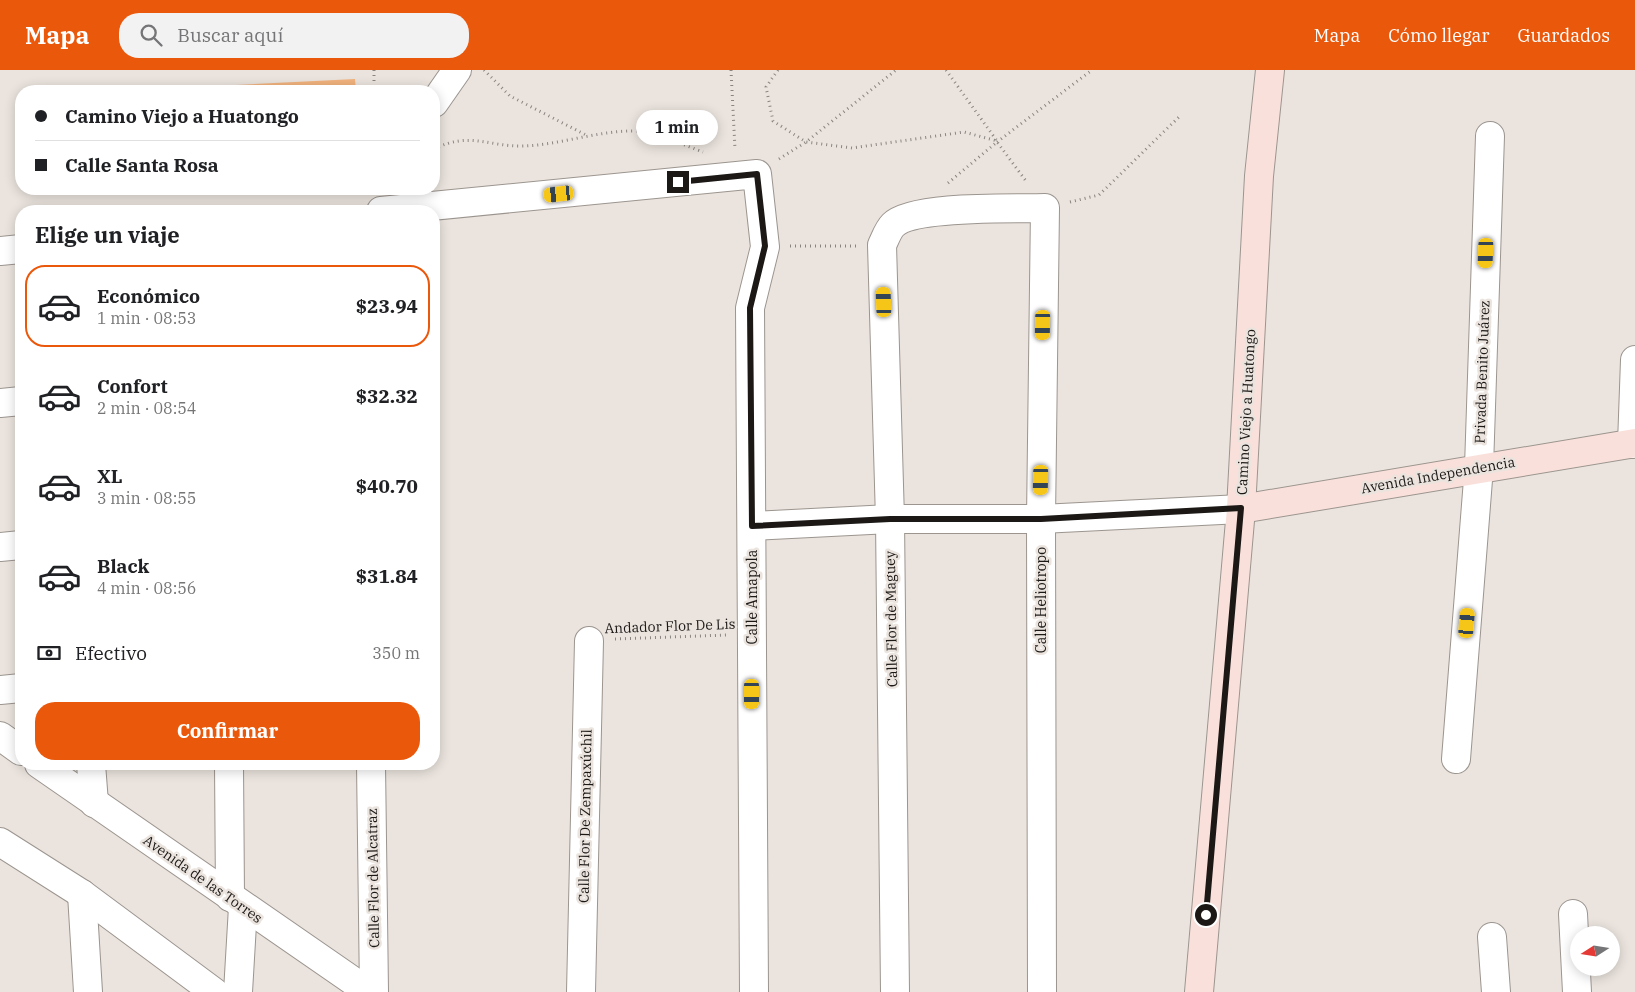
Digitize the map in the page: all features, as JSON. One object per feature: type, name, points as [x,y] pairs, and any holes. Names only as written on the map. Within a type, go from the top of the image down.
[{"type":"main road","name":"Camino Viejo a Huatongo","points":[[1199,992],[1241,508],[1259,176],[1270,70]]},
{"type":"main road","name":"Avenida Independencia","points":[[1241,508],[1479,467],[1633,443]]},
{"type":"street","points":[[440,94],[457,70]]},
{"type":"street","name":"Privada Benito Juárez","points":[[1456,759],[1479,467],[1490,136]]},
{"type":"street","points":[[440,205],[757,174]]},
{"type":"street","name":"Calle Amapola","points":[[754,992],[750,308],[765,246],[757,174]]},
{"type":"street","points":[[882,246],[892,225],[911,214],[1045,208]]},
{"type":"street","name":"Calle Heliotropo","points":[[1042,992],[1041,519],[1045,208]]},
{"type":"street","name":"Calle Flor de Maguey","points":[[882,246],[890,519],[895,992]]},
{"type":"street","points":[[0,251],[15,250]]},
{"type":"street","points":[[1633,443],[1635,360]]},
{"type":"street","points":[[0,403],[15,402]]},
{"type":"street","points":[[752,526],[890,519],[1041,519],[1241,508]]},
{"type":"street","points":[[0,547],[15,546]]},
{"type":"street","name":"Calle Flor De Zempaxúchil","points":[[580,992],[589,640]]},
{"type":"street","points":[[0,690],[15,689]]},
{"type":"street","points":[[0,736],[15,747]]},
{"type":"street","name":"Avenida de las Torres","points":[[48,770],[236,902],[369,992]]},
{"type":"street","points":[[91,770],[94,802]]},
{"type":"street","points":[[229,770],[236,902],[238,992]]},
{"type":"street","name":"Calle Flor de Alcatraz","points":[[371,770],[374,992]]},
{"type":"street","points":[[0,842],[82,894],[214,992]]},
{"type":"street","points":[[82,894],[88,992]]},
{"type":"street","points":[[1573,914],[1576,992]]},
{"type":"street","points":[[1492,936],[1496,992]]},
{"type":"path","points":[[374,70],[374,85]]},
{"type":"path","points":[[484,70],[510,96],[587,136]]},
{"type":"path","points":[[731,70],[738,167],[757,174],[806,142],[896,70]]},
{"type":"path","points":[[778,70],[766,87],[773,121],[806,142],[852,148],[964,132],[997,142]]},
{"type":"path","points":[[946,70],[1045,208],[1099,195],[1182,115]]},
{"type":"path","points":[[947,184],[997,142],[1092,70]]},
{"type":"path","points":[[440,146],[448,141],[483,140],[523,146],[587,136],[639,131],[706,153]]},
{"type":"path","points":[[765,246],[882,246]]},
{"type":"path","name":"Andador Flor De Lis","points":[[589,640],[752,634]]},
{"type":"shaded area","points":[[355,79],[356,85],[236,85]]},
{"type":"route","points":[[678,182],[757,174],[765,246],[750,308],[752,526],[890,519],[1041,519],[1241,508],[1206,915]]}]
